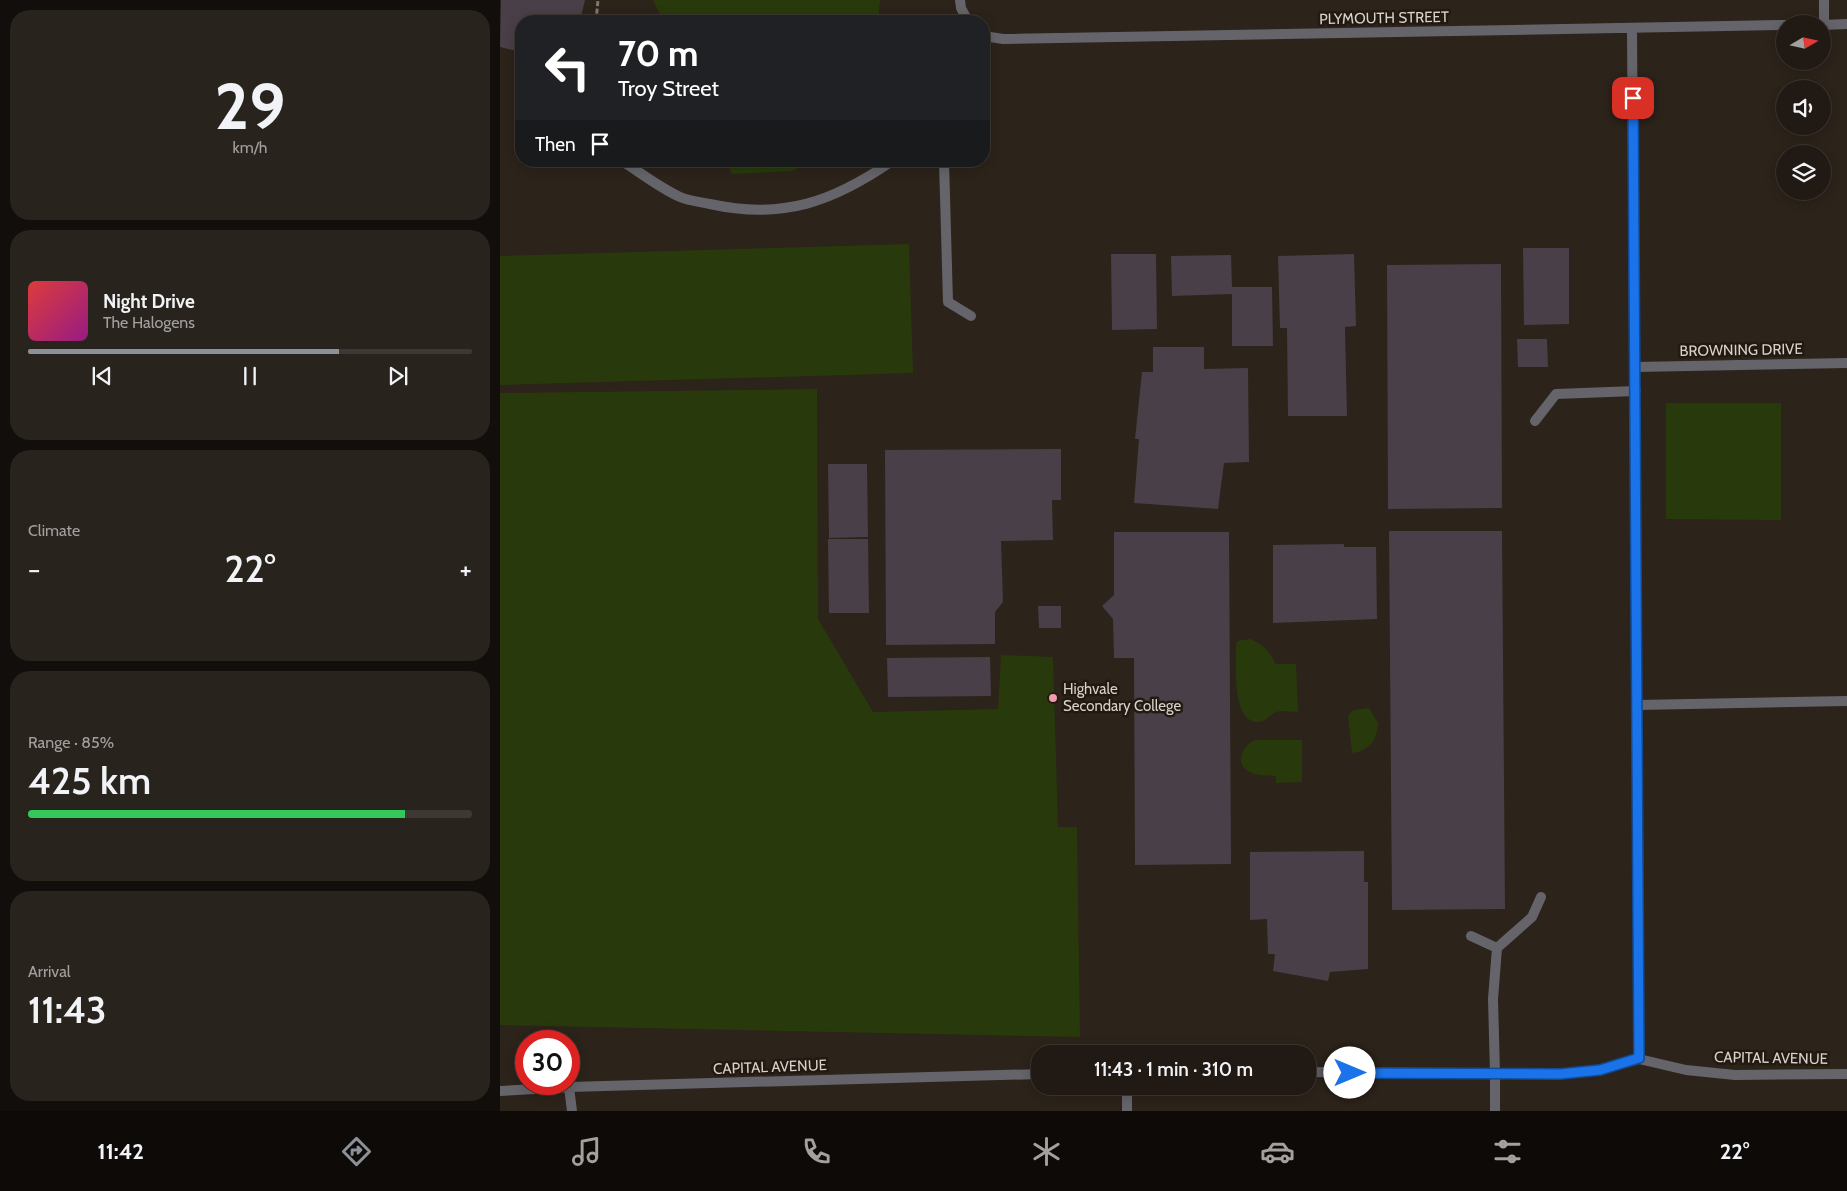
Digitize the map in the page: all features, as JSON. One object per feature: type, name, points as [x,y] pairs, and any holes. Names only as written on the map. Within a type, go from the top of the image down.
[{"type":"street","points":[[960,0],[965,15]]},
{"type":"street","points":[[1823,15],[1824,0]]},
{"type":"street","points":[[1831,24],[1847,24]]},
{"type":"street","name":"PLYMOUTH STREET","points":[[990,37],[1003,39],[1776,25]]},
{"type":"street","points":[[1316,1072],[1560,1074],[1600,1070],[1639,1058],[1636,367],[1632,29]]},
{"type":"street","points":[[632,167],[681,198],[727,208],[775,211],[816,203],[867,179],[884,167]]},
{"type":"street","points":[[944,167],[948,302],[971,316]]},
{"type":"street","name":"BROWNING DRIVE","points":[[1636,367],[1847,363]]},
{"type":"street","points":[[1535,421],[1556,394],[1636,390]]},
{"type":"street","points":[[1638,705],[1847,701]]},
{"type":"street","points":[[1495,1111],[1493,999],[1497,948],[1532,917],[1541,897]]},
{"type":"street","points":[[1471,936],[1497,948]]},
{"type":"street","name":"CAPITAL AVENUE","points":[[1639,1058],[1686,1070],[1735,1075],[1847,1074]]},
{"type":"street","name":"CAPITAL AVENUE","points":[[580,1087],[1031,1074]]},
{"type":"street","name":"CAPITAL AVENUE","points":[[500,1092],[515,1091]]},
{"type":"street","points":[[570,1095],[572,1111]]},
{"type":"street","points":[[1127,1095],[1127,1111]]},
{"type":"path","points":[[597,15],[598,0]]},
{"type":"green space","points":[[653,0],[880,0],[879,15],[660,15]]},
{"type":"green space","points":[[729,167],[802,167],[792,171],[732,174]]},
{"type":"green space","points":[[909,244],[913,373],[500,385],[500,256]]},
{"type":"green space","points":[[817,389],[818,619],[873,712],[998,709],[1001,655],[1053,657],[1058,827],[1077,827],[1080,1037],[500,1025],[500,393]]},
{"type":"green space","points":[[1666,403],[1781,403],[1781,520],[1666,519]]},
{"type":"green space","points":[[1250,639],[1266,649],[1272,656],[1275,664],[1296,664],[1298,712],[1276,712],[1263,721],[1258,722],[1250,720],[1244,713],[1237,691],[1236,647],[1237,641]]},
{"type":"green space","points":[[1369,708],[1378,723],[1376,735],[1371,744],[1364,750],[1352,753],[1348,716],[1353,710]]},
{"type":"green space","points":[[1255,740],[1302,740],[1302,782],[1276,783],[1276,776],[1254,774],[1244,768],[1241,759],[1242,754],[1247,746]]},
{"type":"building","points":[[501,0],[585,0],[581,15],[515,15],[515,51],[500,47]]},
{"type":"building","points":[[1523,248],[1569,248],[1569,324],[1524,325]]},
{"type":"building","points":[[1111,254],[1156,254],[1157,329],[1112,330]]},
{"type":"building","points":[[1354,254],[1356,326],[1345,327],[1347,416],[1288,416],[1287,328],[1280,328],[1278,256]]},
{"type":"building","points":[[1231,255],[1232,287],[1272,287],[1273,346],[1232,346],[1232,294],[1172,296],[1171,256]]},
{"type":"building","points":[[1501,264],[1502,508],[1388,509],[1387,265]]},
{"type":"building","points":[[1517,339],[1547,339],[1548,367],[1518,367]]},
{"type":"building","points":[[1153,347],[1204,347],[1204,369],[1248,368],[1249,462],[1224,463],[1218,509],[1134,503],[1139,439],[1135,439],[1142,372],[1153,372]]},
{"type":"building","points":[[1061,449],[1061,500],[1052,500],[1053,540],[1001,541],[1003,602],[995,612],[995,644],[886,645],[885,450]]},
{"type":"building","points":[[828,464],[867,464],[868,537],[829,538]]},
{"type":"building","points":[[1389,531],[1502,531],[1505,909],[1392,910]]},
{"type":"building","points":[[1114,532],[1229,532],[1231,864],[1135,865],[1134,658],[1114,658],[1113,619],[1102,606],[1114,595]]},
{"type":"building","points":[[828,539],[868,539],[869,613],[829,613]]},
{"type":"building","points":[[1344,544],[1344,547],[1376,547],[1377,619],[1273,623],[1273,545]]},
{"type":"building","points":[[1038,606],[1061,606],[1061,628],[1039,628]]},
{"type":"building","points":[[990,657],[991,696],[888,697],[887,658]]},
{"type":"building","points":[[1364,851],[1364,882],[1368,882],[1368,969],[1330,972],[1328,981],[1273,971],[1275,954],[1268,954],[1267,919],[1250,920],[1250,852]]},
{"type":"place","name":"Highvale Secondary College","points":[[1053,698]]},
{"type":"route","points":[[1350,1073],[1560,1074],[1600,1070],[1639,1058],[1633,98]]}]
